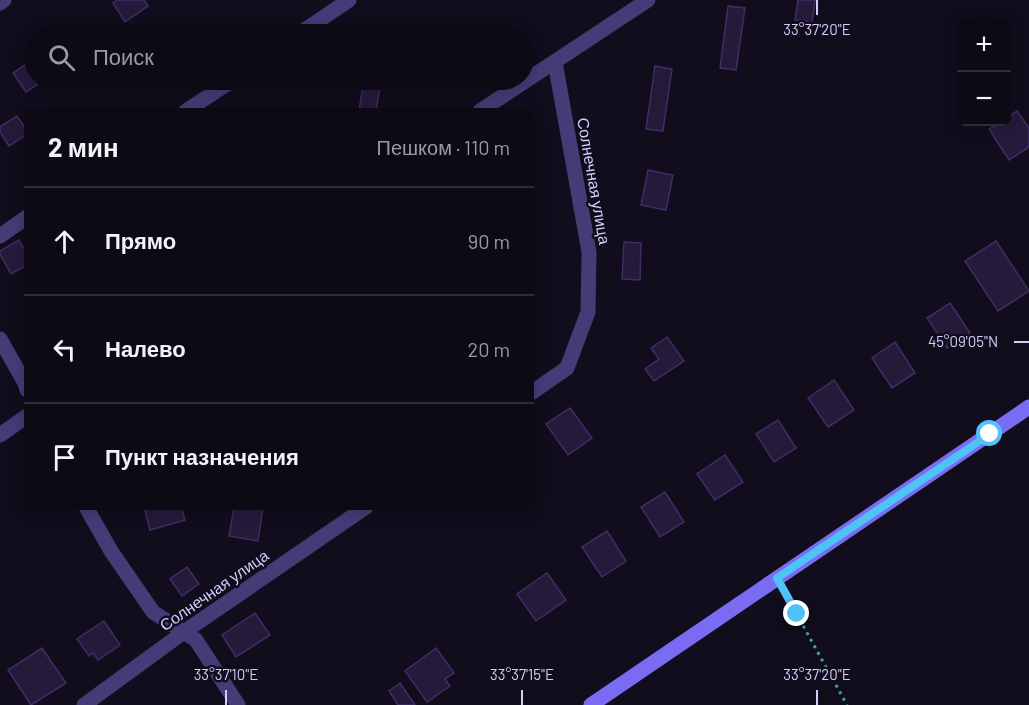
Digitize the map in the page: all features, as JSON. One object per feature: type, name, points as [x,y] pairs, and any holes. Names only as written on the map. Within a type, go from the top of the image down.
[{"type":"main road","points":[[591,705],[1029,407]]},
{"type":"street","points":[[0,3],[4,0]]},
{"type":"street","points":[[314,24],[349,0]]},
{"type":"street","points":[[534,76],[648,0]]},
{"type":"street","name":"Солнечная улица","points":[[534,391],[567,368],[588,312],[589,252],[555,62]]},
{"type":"street","points":[[191,108],[218,90]]},
{"type":"street","points":[[485,108],[512,90]]},
{"type":"street","points":[[0,236],[24,219]]},
{"type":"street","points":[[0,339],[24,381]]},
{"type":"street","points":[[0,435],[24,418]]},
{"type":"street","points":[[88,510],[111,551],[153,612],[196,640],[238,705]]},
{"type":"street","name":"Солнечная улица","points":[[84,705],[184,632],[362,510]]},
{"type":"path","points":[[777,578],[847,705]]},
{"type":"building","points":[[117,0],[144,0],[148,6],[125,22],[113,3]]},
{"type":"building","points":[[798,0],[815,0],[812,22],[795,20]]},
{"type":"building","points":[[728,6],[745,8],[736,70],[720,68]]},
{"type":"building","points":[[24,66],[24,89],[13,73]]},
{"type":"building","points":[[655,66],[672,69],[663,131],[646,129]]},
{"type":"building","points":[[362,90],[379,90],[376,108],[359,108]]},
{"type":"building","points":[[1017,111],[1029,128],[1029,147],[1009,160],[989,129],[994,126],[1011,126],[1011,115]]},
{"type":"building","points":[[17,116],[24,126],[24,136],[9,146],[0,132],[0,127]]},
{"type":"building","points":[[648,170],[673,175],[666,210],[641,205]]},
{"type":"building","points":[[19,240],[24,249],[24,267],[11,274],[0,251]]},
{"type":"building","points":[[996,241],[1029,291],[998,311],[965,261]]},
{"type":"building","points":[[624,242],[641,243],[640,280],[622,279]]},
{"type":"building","points":[[950,303],[970,333],[947,348],[927,318]]},
{"type":"building","points":[[667,337],[684,361],[654,381],[645,369],[659,359],[651,348]]},
{"type":"building","points":[[895,342],[915,373],[892,388],[872,358]]},
{"type":"building","points":[[834,380],[854,410],[828,427],[808,398]]},
{"type":"building","points":[[570,408],[592,438],[568,455],[546,424]]},
{"type":"building","points":[[778,420],[796,448],[774,462],[756,434]]},
{"type":"building","points":[[725,455],[743,482],[715,500],[697,474]]},
{"type":"building","points":[[665,492],[684,522],[660,537],[641,507]]},
{"type":"building","points":[[145,510],[182,510],[185,520],[150,530]]},
{"type":"building","points":[[233,510],[263,510],[258,541],[229,536]]},
{"type":"building","points":[[607,531],[626,561],[602,577],[582,547]]},
{"type":"building","points":[[187,567],[199,584],[182,596],[170,579]]},
{"type":"building","points":[[547,573],[566,600],[536,621],[517,594]]},
{"type":"building","points":[[255,613],[270,635],[236,657],[222,635]]},
{"type":"building","points":[[104,621],[120,645],[98,660],[93,653],[89,656],[77,639]]},
{"type":"building","points":[[42,648],[66,683],[31,705],[8,670]]},
{"type":"building","points":[[436,648],[454,673],[445,679],[450,686],[427,702],[405,671]]},
{"type":"building","points":[[400,683],[415,705],[398,705],[389,691]]},
{"type":"route","points":[[797,614],[777,578],[990,434]]}]
